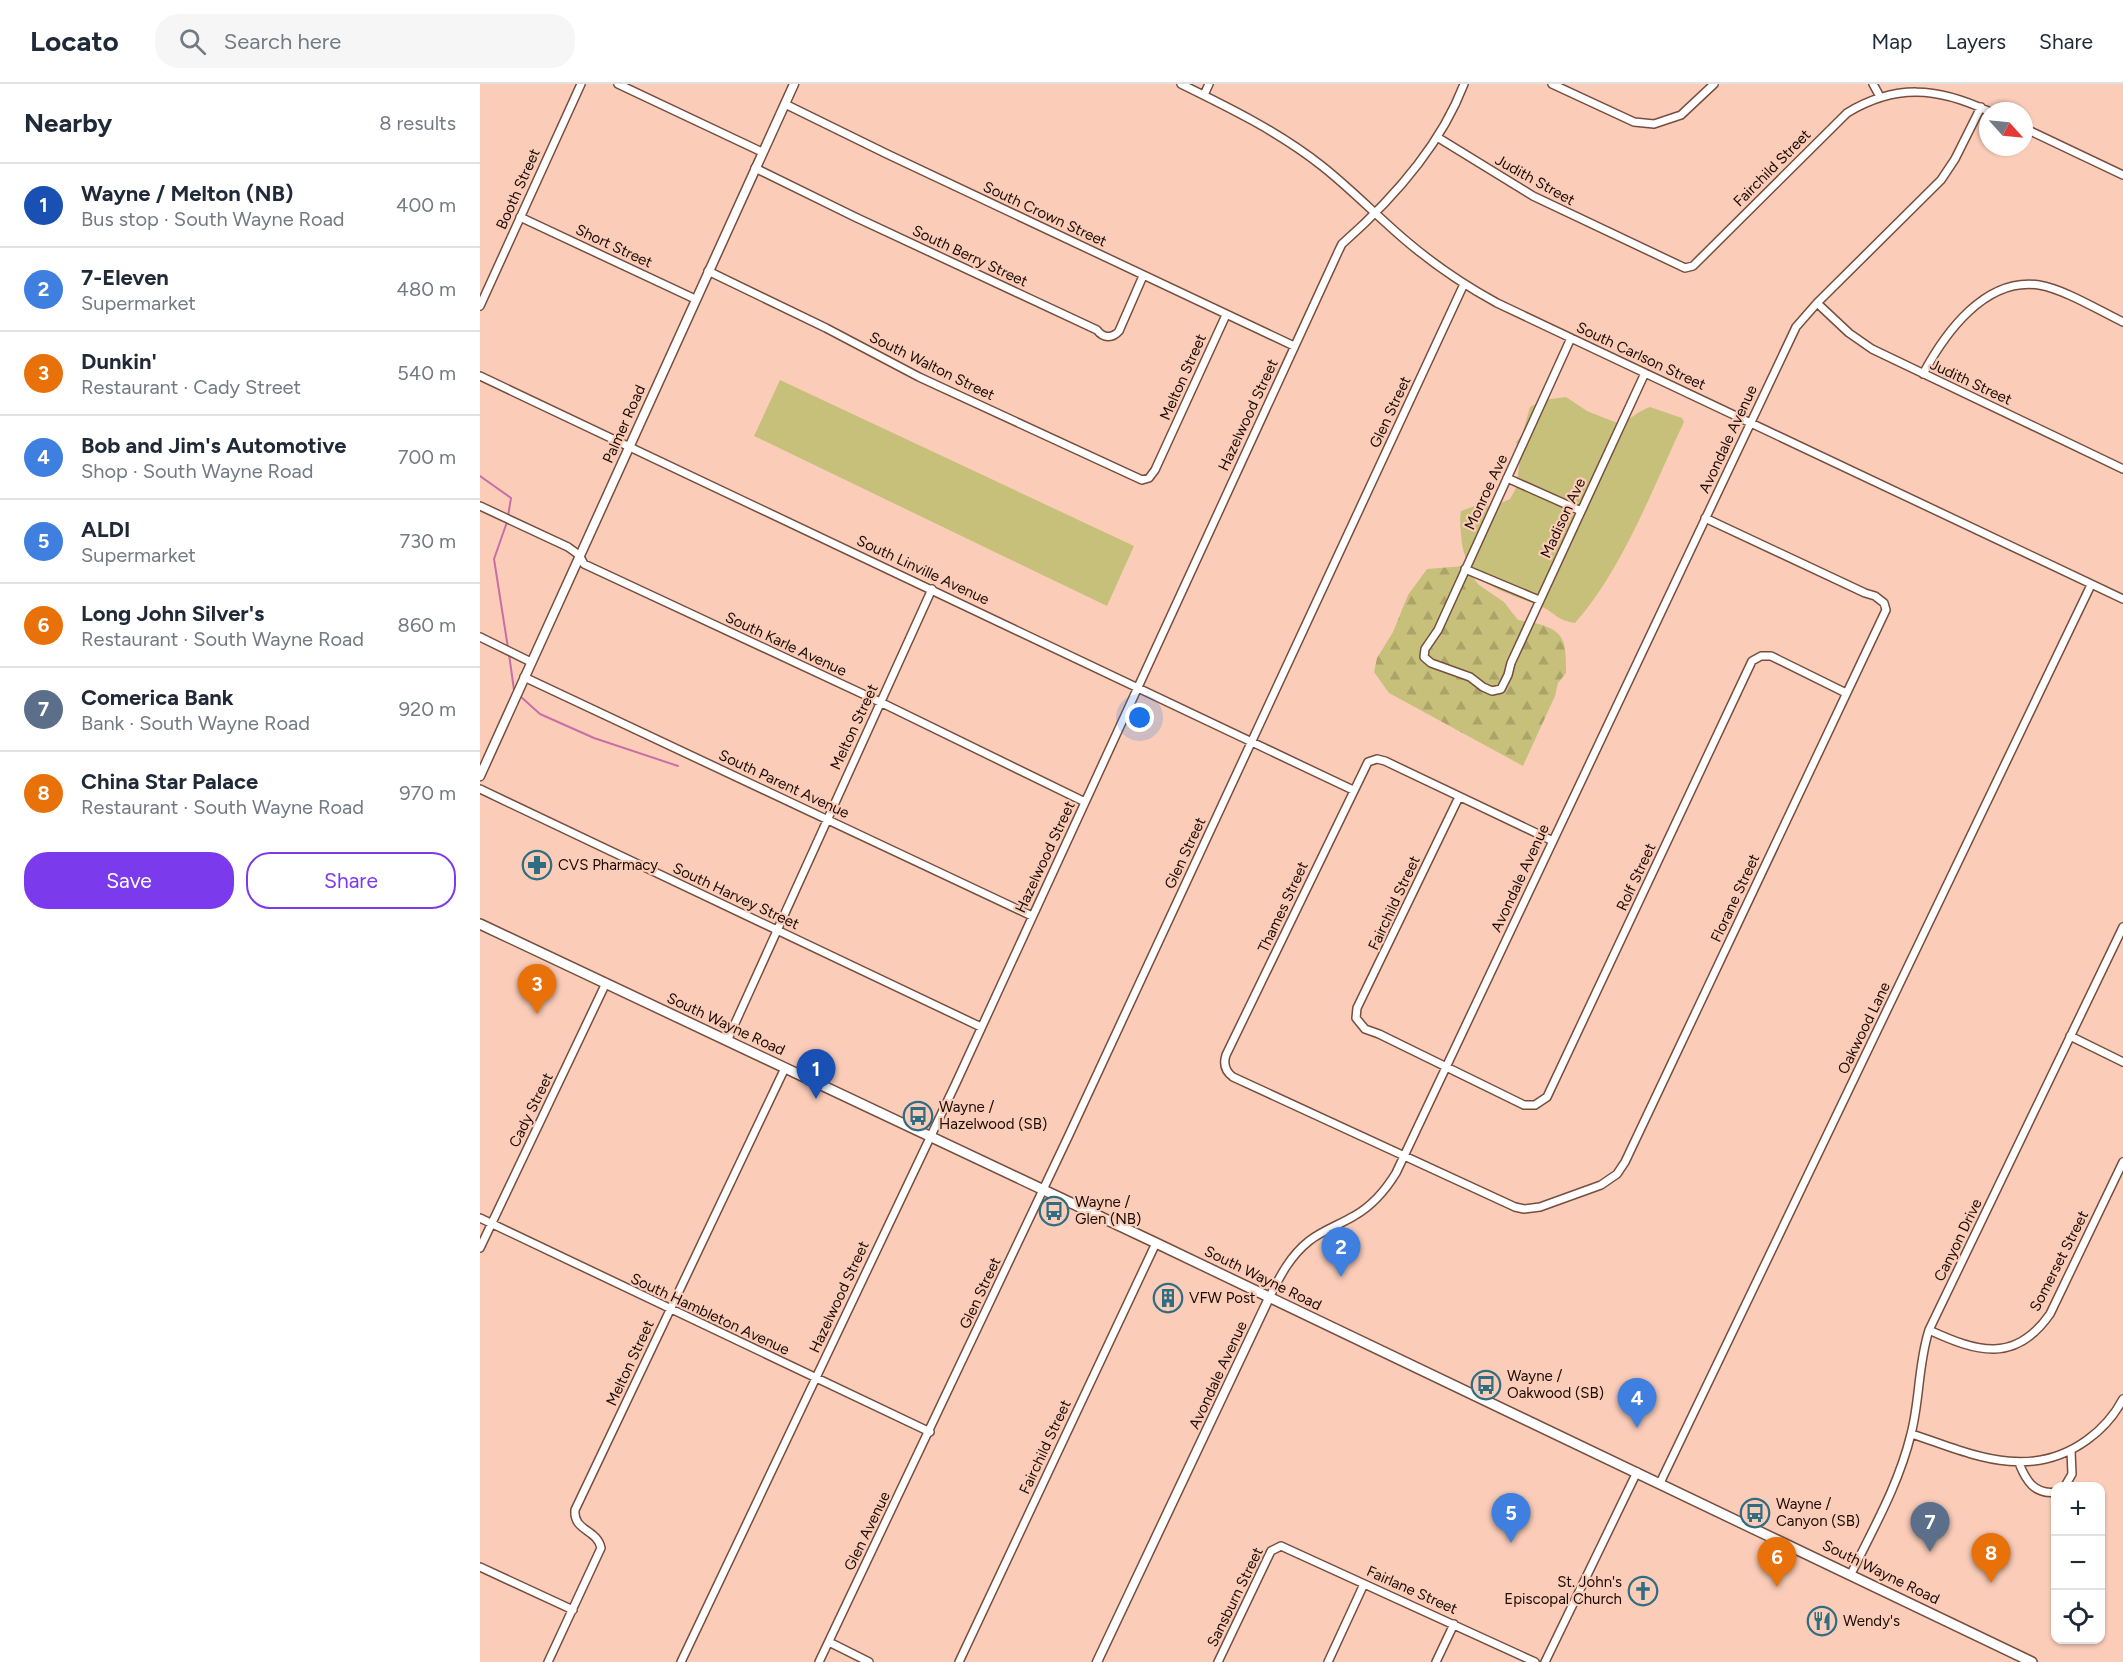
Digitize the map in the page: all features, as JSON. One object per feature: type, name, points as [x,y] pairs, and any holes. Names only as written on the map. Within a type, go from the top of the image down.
[{"type":"main road","name":"South Wayne Road","points":[[480,924],[1156,1243],[2032,1662]]},
{"type":"street","name":"Booth Street","points":[[480,306],[581,84]]},
{"type":"street","points":[[618,84],[762,152]]},
{"type":"street","name":"Palmer Road","points":[[481,773],[794,84]]},
{"type":"street","name":"South Carlson Street","points":[[1181,84],[1251,119],[1296,147],[1339,179],[1417,251],[1464,284],[1522,316],[2123,599]]},
{"type":"street","points":[[1204,95],[1209,84]]},
{"type":"street","name":"Hazelwood Street","points":[[681,1662],[930,1137],[1342,244],[1412,173],[1437,137],[1464,84]]},
{"type":"street","points":[[1552,84],[1634,122],[1654,124],[1681,115],[1714,84]]},
{"type":"street","points":[[1873,84],[1878,93],[1903,87],[1930,88],[1953,94],[1979,107]]},
{"type":"street","name":"Fairchild Street","points":[[1689,268],[1847,113],[1878,93]]},
{"type":"street","name":"South Crown Street","points":[[785,104],[1294,346]]},
{"type":"street","name":"Avondale Avenue","points":[[1097,1662],[1284,1269],[1297,1252],[1326,1229],[1354,1216],[1370,1205],[1390,1183],[1796,327],[1817,303],[1941,180],[1979,118]]},
{"type":"street","points":[[2033,132],[2123,175]]},
{"type":"street","name":"Judith Street","points":[[1437,137],[1533,196],[1678,266],[1689,268]]},
{"type":"street","name":"South Berry Street","points":[[755,168],[1097,330],[1105,337],[1113,336],[1119,331],[1143,276]]},
{"type":"street","name":"Short Street","points":[[520,217],[695,299]]},
{"type":"street","name":"South Walton Street","points":[[708,271],[930,382],[1139,479],[1146,479]]},
{"type":"street","name":"Glen Street","points":[[930,1432],[1464,284]]},
{"type":"street","points":[[1923,374],[1937,349],[1954,327],[1990,294],[2008,287],[2027,284],[2048,287],[2123,322]]},
{"type":"street","name":"Judith Street","points":[[1817,303],[1849,333],[1886,357],[2123,469]]},
{"type":"street","name":"Melton Street","points":[[1146,479],[1155,470],[1226,315]]},
{"type":"street","name":"Monroe Ave","points":[[1508,675],[1501,689],[1492,691],[1470,677],[1431,663],[1424,657],[1425,649],[1438,630],[1571,338]]},
{"type":"street","name":"Madison Ave","points":[[1508,675],[1511,663],[1539,600],[1645,373]]},
{"type":"street","name":"South Linville Avenue","points":[[480,376],[1353,790]]},
{"type":"street","points":[[1507,478],[1581,511]]},
{"type":"street","name":"South Karle Avenue","points":[[480,506],[568,547],[579,555],[584,564],[880,702],[1085,802]]},
{"type":"street","name":"Florane Street","points":[[1404,1155],[1509,1205],[1524,1209],[1540,1207],[1601,1185],[1617,1174],[1630,1152],[1884,616],[1886,610],[1884,603],[1875,596],[1705,518]]},
{"type":"street","points":[[1466,569],[1539,600]]},
{"type":"street","name":"Oakwood Lane","points":[[1660,1484],[2091,585]]},
{"type":"street","name":"Melton Street","points":[[727,1041],[932,589]]},
{"type":"street","points":[[480,637],[531,662]]},
{"type":"street","name":"Rolf Street","points":[[1446,1067],[1524,1105],[1535,1105],[1544,1100],[1752,661],[1761,656],[1771,656],[1846,693]]},
{"type":"street","name":"South Parent Avenue","points":[[524,677],[1032,916]]},
{"type":"street","name":"Thames Street","points":[[1404,1155],[1233,1077],[1227,1072],[1226,1055],[1365,765],[1371,760],[1377,759],[1553,841]]},
{"type":"street","name":"South Harvey Street","points":[[480,789],[981,1027]]},
{"type":"street","name":"Fairchild Street","points":[[1446,1067],[1365,1029],[1357,1020],[1358,1008],[1459,797]]},
{"type":"street","name":"Canyon Drive","points":[[1851,1575],[1898,1477],[1912,1434],[1922,1358],[1929,1330],[2123,927]]},
{"type":"street","name":"Cady Street","points":[[480,1248],[606,983]]},
{"type":"street","points":[[2070,1036],[2123,1062]]},
{"type":"street","name":"Melton Street","points":[[548,1662],[601,1548],[597,1537],[576,1523],[575,1510],[785,1068]]},
{"type":"street","name":"Somerset Street","points":[[1929,1330],[1971,1347],[1985,1349],[2005,1347],[2032,1335],[2050,1314],[2123,1162]]},
{"type":"street","name":"South Hambleton Avenue","points":[[480,1218],[930,1432]]},
{"type":"street","name":"Fairchild Street","points":[[959,1662],[1156,1243]]},
{"type":"street","points":[[1912,1434],[1979,1456],[2019,1463],[2047,1459],[2071,1451],[2093,1436],[2123,1400]]},
{"type":"street","name":"Glen Avenue","points":[[819,1662],[930,1432]]},
{"type":"street","points":[[2067,1482],[2072,1474],[2071,1451]]},
{"type":"street","points":[[2019,1463],[2030,1485],[2042,1493],[2051,1492]]},
{"type":"street","points":[[1545,1662],[1637,1472]]},
{"type":"street","name":"Fairlane Street","points":[[1278,1546],[1284,1546],[1535,1662]]},
{"type":"street","name":"Sansburn Street","points":[[1218,1662],[1271,1551],[1278,1546]]},
{"type":"street","points":[[480,1567],[573,1610]]},
{"type":"street","points":[[1328,1662],[1364,1584]]},
{"type":"street","points":[[1436,1662],[1454,1624]]},
{"type":"street","points":[[829,1642],[870,1662]]},
{"type":"green space","points":[[780,380],[1134,546],[1107,606],[754,436]]},
{"type":"green space","points":[[1566,397],[1587,411],[1620,424],[1650,407],[1682,418],[1684,422],[1622,553],[1592,602],[1575,623],[1504,592],[1481,579],[1466,558],[1460,523],[1461,511],[1475,506],[1494,506],[1510,499],[1516,488],[1519,467],[1520,453],[1516,442],[1522,435],[1530,407],[1543,400]]},
{"type":"green space","points":[[1464,566],[1479,585],[1504,602],[1518,620],[1551,629],[1557,633],[1564,644],[1566,673],[1558,683],[1555,696],[1523,766],[1389,693],[1374,672],[1377,658],[1393,632],[1408,595],[1427,569]]},
{"type":"waterway","points":[[480,476],[511,498],[508,516]]},
{"type":"waterway","points":[[507,522],[494,559],[508,648]]},
{"type":"waterway","points":[[509,654],[516,692]]},
{"type":"waterway","points":[[520,696],[540,714],[594,738],[678,766]]},
{"type":"place","name":"CVS Pharmacy","points":[[537,865]]},
{"type":"place","name":"Dunkin'","points":[[537,1014]]},
{"type":"place","name":"Wayne / Melton (NB)","points":[[816,1099]]},
{"type":"place","name":"Wayne / Hazelwood (SB)","points":[[918,1116]]},
{"type":"place","name":"Wayne / Glen (NB)","points":[[1054,1211]]},
{"type":"place","name":"7-Eleven","points":[[1341,1277]]},
{"type":"place","name":"VFW Post","points":[[1168,1298]]},
{"type":"place","name":"Wayne / Oakwood (SB)","points":[[1486,1385]]},
{"type":"place","name":"Bob and Jim's Automotive","points":[[1637,1428]]},
{"type":"place","name":"Wayne / Canyon (SB)","points":[[1755,1513]]},
{"type":"place","name":"ALDI","points":[[1511,1543]]},
{"type":"place","name":"Comerica Bank","points":[[1930,1552]]},
{"type":"place","name":"China Star Palace","points":[[1991,1583]]},
{"type":"place","name":"Long John Silver's","points":[[1777,1587]]},
{"type":"place","name":"St. John's Episcopal Church","points":[[1643,1591]]},
{"type":"place","name":"Wendy's","points":[[1822,1621]]}]
